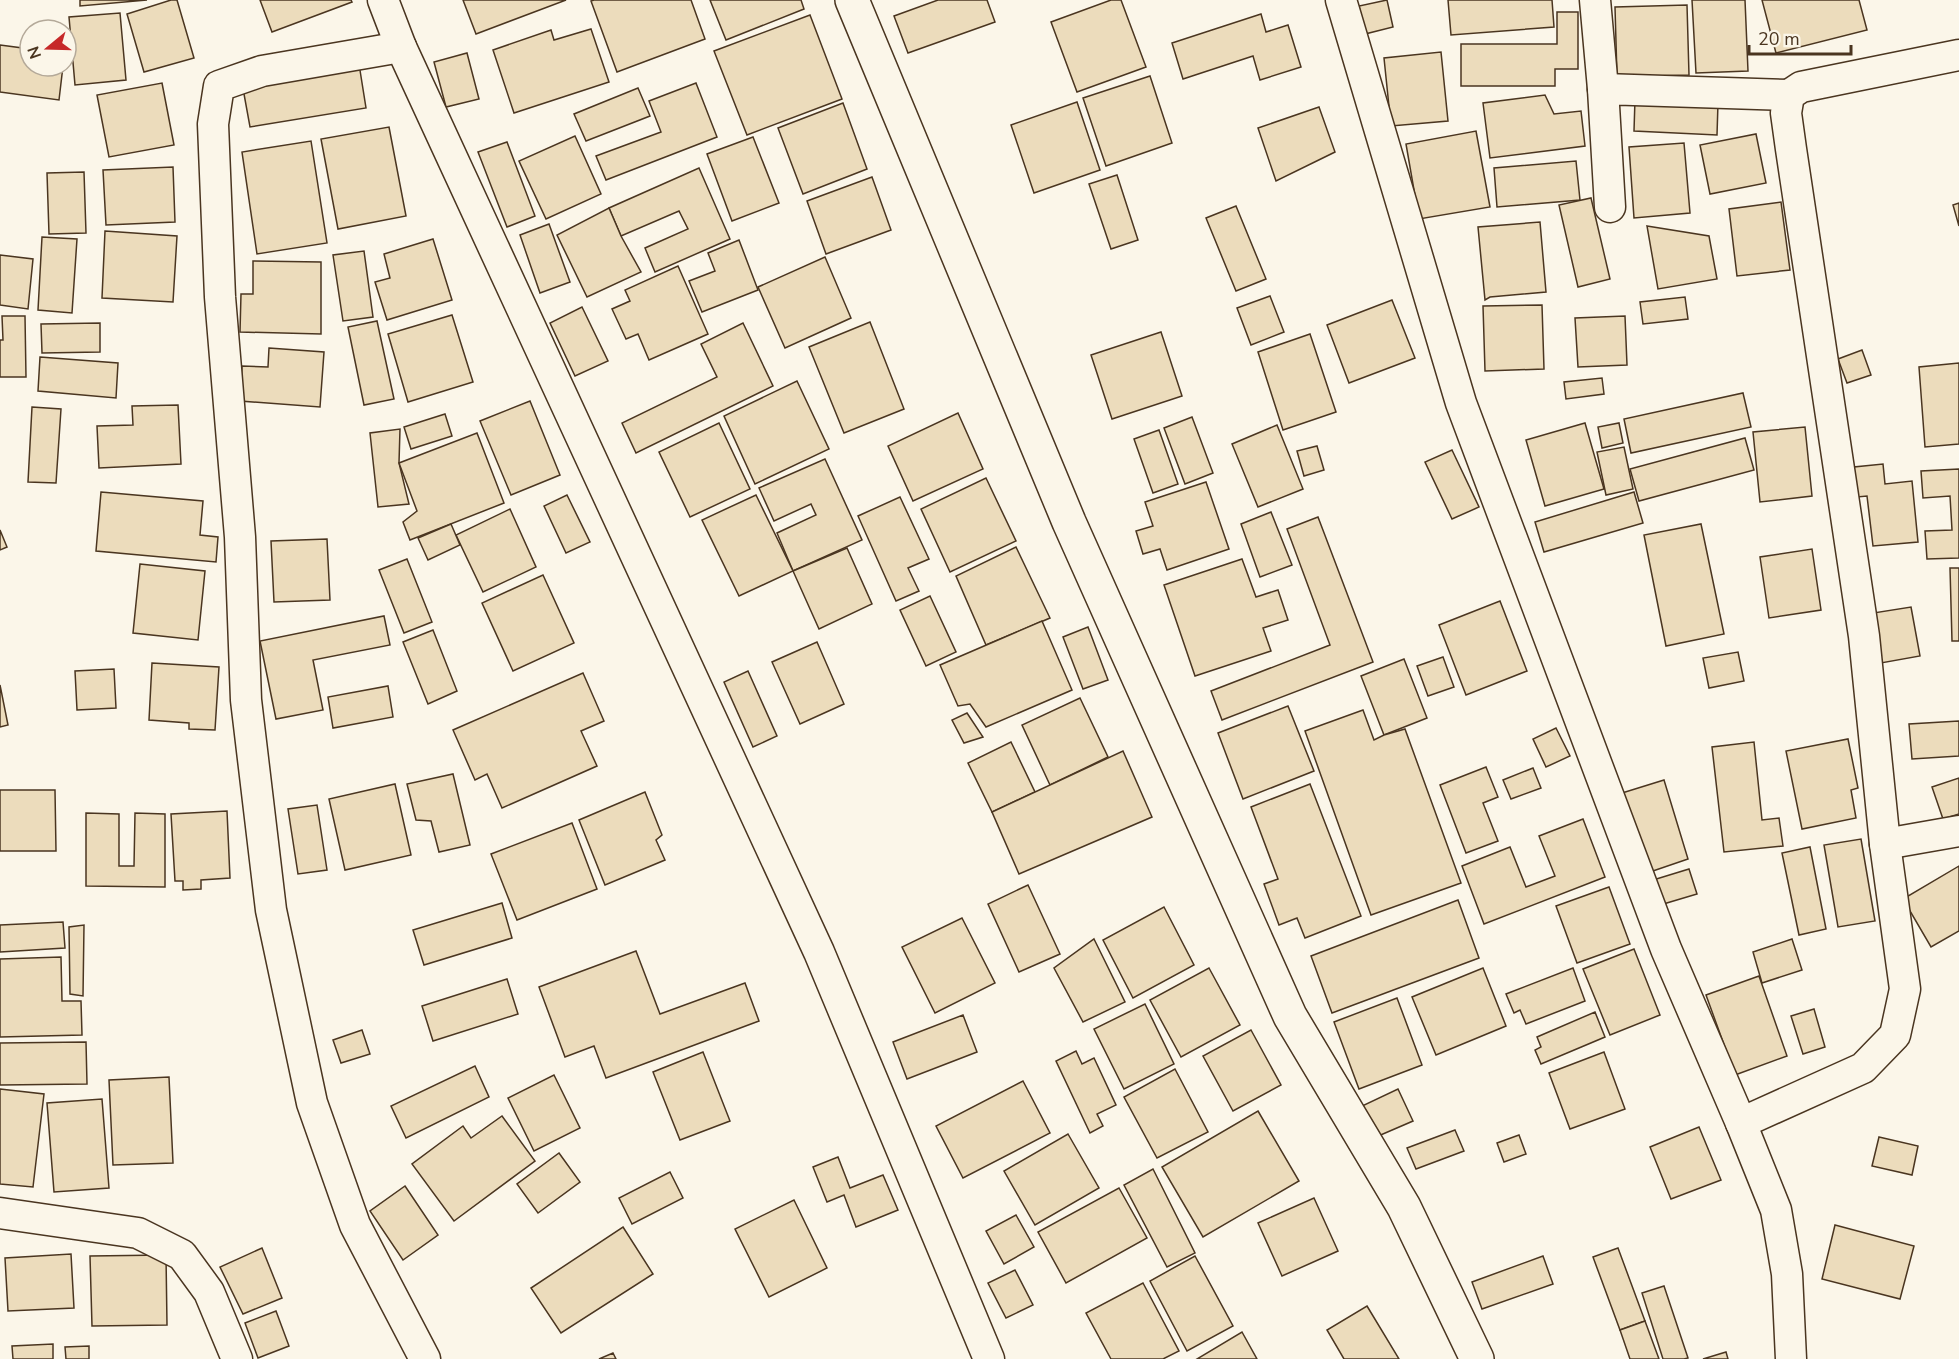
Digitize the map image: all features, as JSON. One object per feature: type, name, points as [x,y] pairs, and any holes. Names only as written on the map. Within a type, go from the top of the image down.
[{"type":"street","points":[[383,0],[401,47],[819,952],[989,1359]]},
{"type":"street","points":[[852,0],[1069,522],[1286,1005],[1404,1206],[1478,1359]]},
{"type":"street","points":[[1341,0],[1461,403],[1666,949],[1776,1210],[1787,1274],[1791,1359]]},
{"type":"street","points":[[1595,0],[1610,207]]},
{"type":"street","points":[[401,47],[262,71],[219,86],[213,124],[220,297],[240,537],[246,700],[271,910],[316,1114],[355,1225],[425,1359]]},
{"type":"street","points":[[1603,89],[1789,95],[1801,87],[1959,55]]},
{"type":"street","points":[[1741,1123],[1863,1068],[1895,1035],[1905,989],[1885,844],[1864,636],[1786,112],[1789,95]]},
{"type":"street","points":[[1885,844],[1959,831]]},
{"type":"street","points":[[0,1213],[138,1233],[182,1255],[209,1292],[237,1359]]},
{"type":"building","points":[[80,0],[147,0],[80,6]]},
{"type":"building","points":[[177,0],[194,58],[144,72],[127,14]]},
{"type":"building","points":[[260,0],[351,0],[352,2],[272,32]]},
{"type":"building","points":[[463,0],[566,0],[476,34]]},
{"type":"building","points":[[691,0],[705,39],[617,72],[591,1]]},
{"type":"building","points":[[710,0],[801,0],[804,9],[726,40]]},
{"type":"building","points":[[938,0],[987,0],[995,22],[908,53],[894,16]]},
{"type":"building","points":[[1111,0],[1121,0],[1146,67],[1077,92],[1051,22]]},
{"type":"building","points":[[1387,0],[1393,27],[1365,34],[1359,6]]},
{"type":"building","points":[[1448,0],[1552,0],[1554,27],[1451,35]]},
{"type":"building","points":[[1692,0],[1745,0],[1748,71],[1696,73]]},
{"type":"building","points":[[1762,0],[1859,0],[1867,30],[1776,53]]},
{"type":"building","points":[[1687,5],[1689,75],[1617,77],[1615,7]]},
{"type":"building","points":[[1557,12],[1578,12],[1578,69],[1555,69],[1555,86],[1461,86],[1461,44],[1557,44]]},
{"type":"building","points":[[120,13],[126,80],[75,85],[74,78],[78,78],[78,18],[69,17]]},
{"type":"building","points":[[1261,14],[1266,32],[1288,25],[1301,67],[1260,80],[1253,56],[1183,79],[1172,43]]},
{"type":"building","points":[[810,15],[842,99],[747,135],[714,51]]},
{"type":"building","points":[[591,29],[609,82],[514,113],[493,50],[551,30],[554,40]]},
{"type":"building","points":[[0,45],[18,47],[18,78],[62,78],[59,100],[0,92]]},
{"type":"building","points":[[1441,52],[1448,121],[1391,126],[1384,58]]},
{"type":"building","points":[[467,53],[479,99],[446,107],[434,62]]},
{"type":"building","points":[[359,64],[366,108],[250,127],[242,83]]},
{"type":"building","points":[[1150,76],[1172,143],[1106,166],[1083,98]]},
{"type":"building","points":[[162,83],[174,145],[109,157],[97,95]]},
{"type":"building","points":[[696,83],[717,137],[606,180],[596,156],[661,132],[649,101]]},
{"type":"building","points":[[638,88],[650,116],[586,141],[574,114]]},
{"type":"building","points":[[1545,95],[1554,114],[1581,111],[1585,146],[1490,158],[1483,103]]},
{"type":"building","points":[[1635,99],[1718,103],[1717,135],[1634,131]]},
{"type":"building","points":[[1077,102],[1100,170],[1034,193],[1011,125]]},
{"type":"building","points":[[843,103],[867,169],[803,194],[778,128]]},
{"type":"building","points":[[1319,107],[1335,152],[1276,181],[1258,128]]},
{"type":"building","points":[[389,127],[406,216],[338,229],[321,139]]},
{"type":"building","points":[[1476,131],[1490,207],[1419,219],[1406,144]]},
{"type":"building","points":[[1756,134],[1766,183],[1710,194],[1700,145]]},
{"type":"building","points":[[575,136],[601,194],[546,219],[519,161]]},
{"type":"building","points":[[753,137],[779,203],[732,221],[707,154]]},
{"type":"building","points":[[311,141],[327,243],[257,254],[242,152]]},
{"type":"building","points":[[507,142],[535,216],[507,227],[478,152]]},
{"type":"building","points":[[1684,143],[1690,213],[1634,218],[1629,147]]},
{"type":"building","points":[[1576,161],[1580,200],[1497,207],[1494,168]]},
{"type":"building","points":[[173,167],[175,222],[106,225],[103,170]]},
{"type":"building","points":[[699,168],[730,239],[655,272],[645,248],[688,229],[679,211],[621,236],[609,208]]},
{"type":"building","points":[[84,172],[86,233],[49,234],[47,173]]},
{"type":"building","points":[[1117,175],[1138,240],[1111,249],[1089,184]]},
{"type":"building","points":[[872,177],[891,230],[826,254],[807,201]]},
{"type":"building","points":[[1591,198],[1610,279],[1578,287],[1559,205]]},
{"type":"building","points":[[1781,202],[1790,270],[1737,276],[1729,209]]},
{"type":"building","points":[[1959,203],[1959,226],[1953,205]]},
{"type":"building","points":[[1236,206],[1266,279],[1236,291],[1206,218]]},
{"type":"building","points":[[609,208],[641,272],[587,297],[557,235]]},
{"type":"building","points":[[1540,222],[1546,292],[1490,297],[1485,300],[1478,227]]},
{"type":"building","points":[[549,224],[570,282],[540,293],[520,235]]},
{"type":"building","points":[[1647,226],[1709,236],[1717,279],[1658,289]]},
{"type":"building","points":[[105,231],[177,236],[173,302],[102,298]]},
{"type":"building","points":[[42,237],[77,239],[72,313],[38,310]]},
{"type":"building","points":[[433,239],[452,300],[387,320],[375,282],[390,278],[384,254]]},
{"type":"building","points":[[739,240],[758,290],[702,312],[689,281],[715,271],[708,253]]},
{"type":"building","points":[[364,251],[373,317],[343,321],[333,255]]},
{"type":"building","points":[[0,255],[33,259],[28,309],[0,305]]},
{"type":"building","points":[[825,257],[851,318],[785,348],[758,287]]},
{"type":"building","points":[[253,261],[321,262],[321,334],[240,332],[241,294],[253,294]]},
{"type":"building","points":[[678,266],[708,334],[649,360],[638,334],[626,339],[612,309],[630,301],[625,290]]},
{"type":"building","points":[[1270,296],[1284,332],[1251,345],[1237,308]]},
{"type":"building","points":[[1685,297],[1688,319],[1643,324],[1640,302]]},
{"type":"building","points":[[1392,300],[1415,358],[1349,383],[1327,325]]},
{"type":"building","points":[[1542,305],[1544,369],[1485,371],[1483,306]]},
{"type":"building","points":[[582,307],[608,361],[575,376],[550,323]]},
{"type":"building","points":[[452,315],[473,382],[408,402],[388,334]]},
{"type":"building","points":[[2,316],[25,316],[26,377],[0,377]]},
{"type":"building","points":[[1625,316],[1627,365],[1578,367],[1575,318]]},
{"type":"building","points":[[377,321],[394,399],[364,405],[348,327]]},
{"type":"building","points":[[870,322],[904,409],[844,433],[809,347]]},
{"type":"building","points":[[100,323],[100,352],[42,353],[41,324]]},
{"type":"building","points":[[743,323],[773,386],[636,453],[622,423],[717,377],[701,344]]},
{"type":"building","points":[[1161,332],[1182,396],[1112,419],[1091,355]]},
{"type":"building","points":[[1310,334],[1336,412],[1283,430],[1258,352]]},
{"type":"building","points":[[269,348],[324,352],[320,407],[240,401],[242,366],[268,367]]},
{"type":"building","points":[[1862,350],[1871,375],[1847,383],[1838,359]]},
{"type":"building","points":[[40,357],[118,363],[116,398],[38,391]]},
{"type":"building","points":[[1959,363],[1959,444],[1925,447],[1919,367]]},
{"type":"building","points":[[1602,378],[1604,394],[1566,399],[1564,382]]},
{"type":"building","points":[[797,381],[829,449],[755,484],[724,416]]},
{"type":"building","points":[[1743,393],[1751,427],[1631,453],[1624,419]]},
{"type":"building","points":[[530,401],[560,475],[511,495],[480,421]]},
{"type":"building","points":[[178,405],[181,464],[99,468],[97,426],[133,425],[132,406]]},
{"type":"building","points":[[32,407],[61,409],[56,483],[28,482]]},
{"type":"building","points":[[958,413],[983,469],[913,501],[888,446]]},
{"type":"building","points":[[445,414],[452,436],[411,449],[404,427]]},
{"type":"building","points":[[1192,417],[1213,473],[1185,484],[1164,428]]},
{"type":"building","points":[[719,423],[750,489],[690,517],[659,452]]},
{"type":"building","points":[[1585,423],[1604,489],[1545,506],[1526,440]]},
{"type":"building","points":[[1619,423],[1623,443],[1602,448],[1598,427]]},
{"type":"building","points":[[1277,425],[1303,489],[1258,507],[1232,444]]},
{"type":"building","points":[[1805,427],[1812,496],[1760,502],[1753,432]]},
{"type":"building","points":[[400,429],[399,463],[409,504],[378,507],[370,433]]},
{"type":"building","points":[[1159,430],[1178,484],[1153,493],[1134,439]]},
{"type":"building","points":[[477,433],[504,503],[410,540],[403,522],[417,511],[399,463]]},
{"type":"building","points":[[1745,438],[1754,470],[1639,501],[1630,469]]},
{"type":"building","points":[[1317,446],[1324,470],[1304,476],[1297,451]]},
{"type":"building","points":[[1624,447],[1633,489],[1606,495],[1597,452]]},
{"type":"building","points":[[1452,450],[1479,507],[1452,519],[1425,462]]},
{"type":"building","points":[[825,459],[862,540],[793,571],[777,533],[816,515],[811,504],[774,521],[759,488]]},
{"type":"building","points":[[1883,464],[1885,484],[1912,481],[1918,542],[1873,546],[1867,496],[1857,497],[1854,467]]},
{"type":"building","points":[[1959,469],[1959,558],[1927,559],[1925,531],[1952,530],[1950,496],[1923,498],[1921,471]]},
{"type":"building","points":[[986,478],[1016,541],[950,572],[921,509]]},
{"type":"building","points":[[1206,482],[1229,549],[1167,570],[1160,549],[1143,554],[1136,531],[1153,526],[1145,502]]},
{"type":"building","points":[[101,492],[203,501],[200,535],[218,537],[216,562],[96,551]]},
{"type":"building","points":[[1634,492],[1643,523],[1544,552],[1535,522]]},
{"type":"building","points":[[567,495],[590,542],[566,553],[544,506]]},
{"type":"building","points":[[756,495],[793,571],[739,596],[702,520]]},
{"type":"building","points":[[900,497],[929,559],[908,568],[919,591],[896,601],[858,516]]},
{"type":"building","points":[[510,509],[536,567],[483,592],[456,535]]},
{"type":"building","points":[[1271,512],[1292,565],[1260,577],[1241,524]]},
{"type":"building","points":[[1318,517],[1373,662],[1222,720],[1211,691],[1330,645],[1287,529]]},
{"type":"building","points":[[451,524],[460,545],[428,560],[418,538]]},
{"type":"building","points":[[1701,524],[1724,634],[1666,646],[1644,535]]},
{"type":"building","points":[[0,530],[7,547],[0,550]]},
{"type":"building","points":[[327,539],[330,600],[274,602],[271,541]]},
{"type":"building","points":[[1016,547],[1050,618],[986,645],[956,576]]},
{"type":"building","points":[[847,548],[872,604],[819,629],[793,571]]},
{"type":"building","points":[[1812,549],[1821,610],[1769,618],[1760,557]]},
{"type":"building","points":[[407,559],[432,622],[404,633],[379,570]]},
{"type":"building","points":[[1242,559],[1256,597],[1278,590],[1288,620],[1263,628],[1271,651],[1195,676],[1164,585]]},
{"type":"building","points":[[140,564],[205,571],[198,640],[133,633]]},
{"type":"building","points":[[1950,568],[1959,568],[1959,641],[1952,641]]},
{"type":"building","points":[[543,575],[574,643],[513,671],[482,603]]},
{"type":"building","points":[[930,596],[956,652],[926,666],[900,610]]},
{"type":"building","points":[[1500,601],[1527,671],[1466,695],[1439,625]]},
{"type":"building","points":[[1911,607],[1920,656],[1881,663],[1873,613]]},
{"type":"building","points":[[384,616],[390,645],[313,660],[323,710],[276,719],[260,641]]},
{"type":"building","points":[[1042,621],[1072,690],[986,727],[970,704],[958,706],[940,665]]},
{"type":"building","points":[[1088,627],[1108,680],[1083,689],[1063,637]]},
{"type":"building","points":[[433,630],[457,691],[428,704],[403,642]]},
{"type":"building","points":[[817,642],[844,704],[800,724],[772,662]]},
{"type":"building","points":[[1738,652],[1744,681],[1709,688],[1703,658]]},
{"type":"building","points":[[1443,657],[1454,687],[1428,696],[1417,666]]},
{"type":"building","points":[[1404,659],[1427,718],[1384,735],[1361,676]]},
{"type":"building","points":[[152,663],[219,667],[215,730],[189,729],[189,723],[149,720]]},
{"type":"building","points":[[114,669],[116,708],[77,710],[75,671]]},
{"type":"building","points":[[748,671],[777,736],[753,747],[724,682]]},
{"type":"building","points":[[583,673],[604,721],[581,731],[597,766],[502,808],[487,774],[475,780],[453,730]]},
{"type":"building","points":[[0,685],[8,725],[0,727]]},
{"type":"building","points":[[388,686],[393,717],[333,728],[328,697]]},
{"type":"building","points":[[1080,698],[1108,757],[1050,785],[1022,725]]},
{"type":"building","points":[[1288,706],[1314,771],[1243,799],[1218,733]]},
{"type":"building","points":[[1363,710],[1374,740],[1405,729],[1461,883],[1371,915],[1305,731]]},
{"type":"building","points":[[967,713],[983,737],[964,743],[952,720]]},
{"type":"building","points":[[1959,721],[1959,756],[1912,759],[1909,724]]},
{"type":"building","points":[[1556,728],[1570,756],[1546,767],[1533,739]]},
{"type":"building","points":[[1848,739],[1858,788],[1851,790],[1856,818],[1802,829],[1786,751]]},
{"type":"building","points":[[1011,742],[1035,792],[992,812],[968,763]]},
{"type":"building","points":[[1754,742],[1762,820],[1779,818],[1783,846],[1724,852],[1712,747]]},
{"type":"building","points":[[1123,751],[1152,817],[1019,874],[992,812]]},
{"type":"building","points":[[1486,767],[1498,797],[1483,803],[1498,841],[1466,853],[1440,785]]},
{"type":"building","points":[[1533,768],[1541,788],[1511,799],[1503,780]]},
{"type":"building","points":[[453,774],[470,845],[439,852],[431,821],[416,820],[407,784]]},
{"type":"building","points":[[1959,778],[1959,814],[1943,819],[1932,787]]},
{"type":"building","points":[[1664,780],[1688,859],[1647,873],[1622,793]]},
{"type":"building","points":[[395,784],[411,855],[345,870],[329,799]]},
{"type":"building","points":[[1310,784],[1361,916],[1305,938],[1297,918],[1279,925],[1264,884],[1278,879],[1251,807]]},
{"type":"building","points":[[0,790],[55,790],[56,851],[0,851]]},
{"type":"building","points":[[645,792],[662,835],[656,840],[665,860],[605,885],[579,820]]},
{"type":"building","points":[[317,805],[327,870],[298,874],[288,809]]},
{"type":"building","points":[[227,811],[230,878],[201,880],[201,889],[183,890],[183,881],[175,881],[171,814]]},
{"type":"building","points":[[86,813],[119,814],[119,866],[134,866],[135,813],[165,814],[165,887],[86,886]]},
{"type":"building","points":[[1583,819],[1605,877],[1484,924],[1462,866],[1510,847],[1526,887],[1555,876],[1539,836]]},
{"type":"building","points":[[572,823],[597,889],[517,920],[491,854]]},
{"type":"building","points":[[1861,839],[1875,921],[1838,927],[1824,845]]},
{"type":"building","points":[[1810,847],[1826,929],[1799,935],[1782,853]]},
{"type":"building","points":[[1959,866],[1959,931],[1931,947],[1903,899]]},
{"type":"building","points":[[1689,869],[1697,894],[1660,905],[1653,880]]},
{"type":"building","points":[[1028,885],[1060,954],[1019,972],[988,904]]},
{"type":"building","points":[[1609,887],[1630,944],[1577,963],[1556,906]]},
{"type":"building","points":[[1458,900],[1479,958],[1332,1013],[1311,956]]},
{"type":"building","points":[[502,903],[512,938],[424,965],[413,930]]},
{"type":"building","points":[[1164,907],[1194,965],[1133,998],[1103,940]]},
{"type":"building","points":[[962,918],[995,983],[935,1013],[902,947]]},
{"type":"building","points":[[63,922],[65,948],[0,952],[0,925]]},
{"type":"building","points":[[84,925],[83,996],[70,994],[69,927]]},
{"type":"building","points":[[1094,939],[1125,1002],[1083,1022],[1054,968]]},
{"type":"building","points":[[1792,939],[1802,970],[1762,983],[1753,952]]},
{"type":"building","points":[[1634,949],[1660,1015],[1610,1035],[1583,969]]},
{"type":"building","points":[[636,951],[660,1014],[745,983],[759,1021],[606,1078],[594,1046],[565,1057],[539,987]]},
{"type":"building","points":[[61,957],[62,1001],[81,1001],[82,1035],[0,1037],[0,959]]},
{"type":"building","points":[[1209,968],[1240,1025],[1181,1057],[1150,1000]]},
{"type":"building","points":[[1483,968],[1506,1026],[1436,1055],[1412,997]]},
{"type":"building","points":[[1573,968],[1585,1001],[1526,1024],[1520,1010],[1514,1013],[1506,994]]},
{"type":"building","points":[[1759,976],[1787,1056],[1735,1075],[1706,995]]},
{"type":"building","points":[[507,979],[518,1014],[433,1041],[422,1006]]},
{"type":"building","points":[[1397,998],[1422,1065],[1359,1089],[1334,1022]]},
{"type":"building","points":[[1145,1004],[1174,1064],[1124,1089],[1094,1029]]},
{"type":"building","points":[[1814,1009],[1825,1047],[1803,1054],[1791,1016]]},
{"type":"building","points":[[1595,1012],[1605,1037],[1541,1064],[1535,1050],[1541,1047],[1537,1037]]},
{"type":"building","points":[[963,1015],[977,1052],[907,1079],[893,1042]]},
{"type":"building","points":[[362,1030],[370,1054],[341,1063],[333,1040]]},
{"type":"building","points":[[1251,1030],[1281,1085],[1233,1111],[1203,1056]]},
{"type":"building","points":[[86,1042],[87,1084],[0,1085],[0,1043]]},
{"type":"building","points":[[1076,1051],[1082,1064],[1094,1058],[1116,1105],[1097,1114],[1103,1126],[1090,1133],[1056,1061]]},
{"type":"building","points":[[703,1052],[730,1121],[680,1140],[653,1072]]},
{"type":"building","points":[[1604,1052],[1625,1109],[1570,1129],[1549,1073]]},
{"type":"building","points":[[475,1066],[489,1097],[406,1138],[391,1106]]},
{"type":"building","points":[[1175,1069],[1208,1132],[1157,1158],[1124,1097]]},
{"type":"building","points":[[554,1075],[580,1128],[534,1151],[508,1098]]},
{"type":"building","points":[[169,1077],[173,1163],[113,1165],[109,1080]]},
{"type":"building","points":[[1023,1081],[1050,1133],[963,1178],[936,1126]]},
{"type":"building","points":[[0,1089],[44,1094],[33,1187],[0,1184]]},
{"type":"building","points":[[1398,1089],[1413,1121],[1376,1137],[1362,1106]]},
{"type":"building","points":[[102,1099],[109,1188],[54,1192],[47,1103]]},
{"type":"building","points":[[1258,1111],[1299,1181],[1203,1237],[1162,1167]]},
{"type":"building","points":[[502,1116],[535,1161],[454,1221],[412,1164],[463,1126],[471,1138]]},
{"type":"building","points":[[1699,1127],[1721,1180],[1671,1199],[1650,1147]]},
{"type":"building","points":[[1455,1130],[1464,1151],[1416,1169],[1407,1148]]},
{"type":"building","points":[[1068,1134],[1099,1188],[1035,1225],[1004,1171]]},
{"type":"building","points":[[1519,1135],[1526,1154],[1504,1162],[1497,1143]]},
{"type":"building","points":[[1879,1137],[1918,1146],[1912,1175],[1872,1166]]},
{"type":"building","points":[[559,1153],[580,1182],[538,1213],[517,1184]]},
{"type":"building","points":[[838,1157],[850,1188],[883,1175],[898,1210],[856,1227],[844,1195],[827,1202],[813,1167]]},
{"type":"building","points":[[1153,1169],[1195,1253],[1167,1267],[1124,1185]]},
{"type":"building","points":[[670,1172],[683,1198],[632,1224],[619,1198]]},
{"type":"building","points":[[405,1186],[438,1235],[403,1260],[370,1211]]},
{"type":"building","points":[[1119,1188],[1147,1238],[1066,1283],[1038,1232]]},
{"type":"building","points":[[1314,1198],[1338,1251],[1282,1276],[1258,1223]]},
{"type":"building","points":[[794,1200],[827,1268],[769,1297],[735,1229]]},
{"type":"building","points":[[1016,1215],[1034,1247],[1004,1264],[986,1231]]},
{"type":"building","points":[[1835,1225],[1914,1246],[1900,1299],[1822,1279]]},
{"type":"building","points":[[623,1227],[653,1274],[561,1333],[531,1288]]},
{"type":"building","points":[[262,1248],[282,1298],[243,1314],[220,1267]]},
{"type":"building","points":[[1618,1248],[1645,1321],[1620,1330],[1593,1257]]},
{"type":"building","points":[[71,1254],[74,1308],[8,1311],[5,1258]]},
{"type":"building","points":[[166,1255],[167,1325],[92,1326],[90,1256]]},
{"type":"building","points":[[1195,1256],[1233,1326],[1187,1351],[1150,1281]]},
{"type":"building","points":[[1543,1256],[1553,1284],[1482,1309],[1472,1282]]},
{"type":"building","points":[[1015,1270],[1033,1305],[1006,1318],[988,1283]]},
{"type":"building","points":[[1143,1283],[1179,1351],[1163,1359],[1111,1359],[1086,1313]]},
{"type":"building","points":[[1664,1286],[1688,1358],[1663,1359],[1642,1293]]},
{"type":"building","points":[[1367,1306],[1399,1359],[1344,1359],[1327,1330]]},
{"type":"building","points":[[276,1311],[289,1346],[258,1358],[245,1323]]},
{"type":"building","points":[[1645,1321],[1659,1359],[1630,1359],[1620,1330]]},
{"type":"building","points":[[1242,1332],[1257,1359],[1197,1359]]},
{"type":"building","points":[[53,1344],[53,1359],[13,1359],[12,1346]]},
{"type":"building","points":[[89,1346],[89,1359],[66,1359],[65,1347]]},
{"type":"building","points":[[1726,1352],[1728,1359],[1703,1359]]},
{"type":"building","points":[[613,1353],[616,1359],[599,1359]]}]
